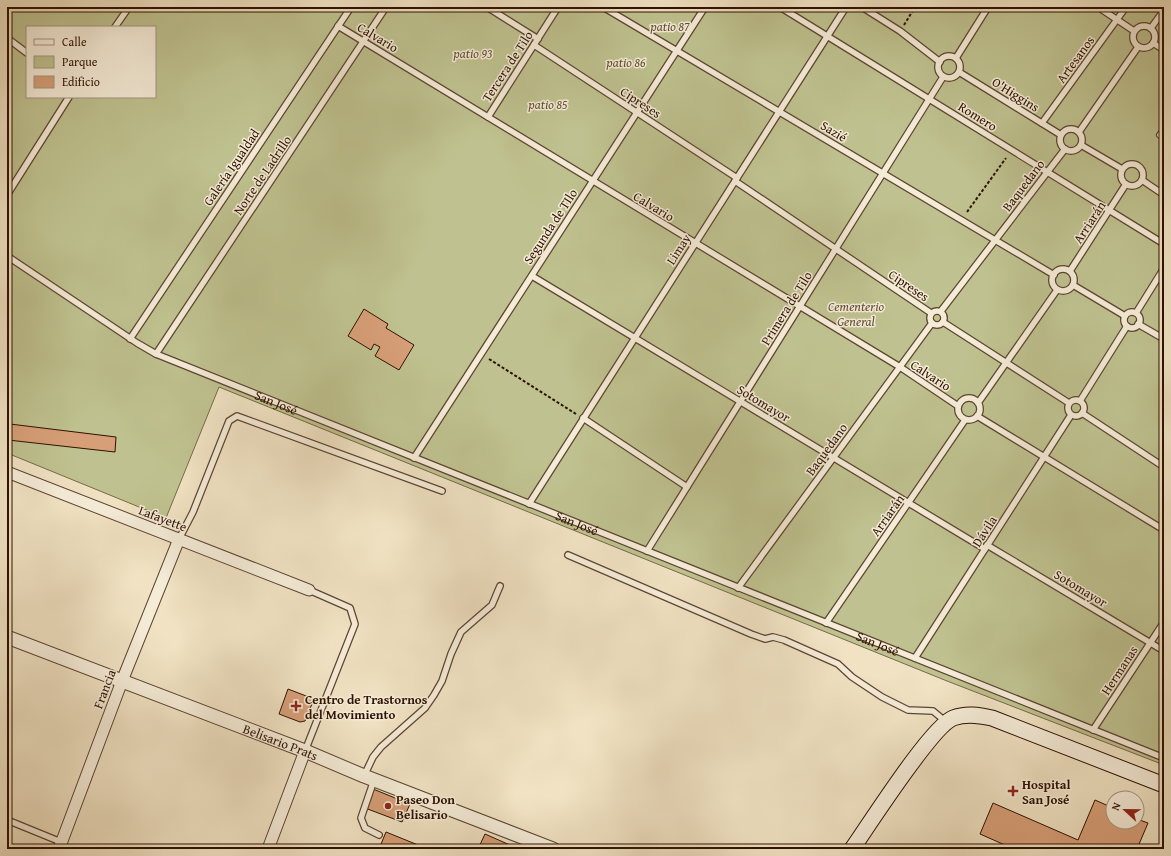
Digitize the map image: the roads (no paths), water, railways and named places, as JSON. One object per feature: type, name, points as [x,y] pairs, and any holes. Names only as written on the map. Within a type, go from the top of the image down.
[{"type":"main road","points":[[852,849],[930,738],[946,722],[966,715],[992,718],[1164,784]]},
{"type":"street","name":"Lafayette","points":[[7,472],[308,590]]},
{"type":"street","name":"Francia","points":[[60,846],[122,681],[179,539]]},
{"type":"street","name":"Belisario Prats","points":[[7,637],[305,751],[369,778],[553,849]]},
{"type":"street","points":[[268,849],[305,751]]},
{"type":"lane","points":[[116,26],[128,7]]},
{"type":"lane","name":"Galería Igualdad","points":[[130,339],[351,7]]},
{"type":"lane","name":"Norte de Ladrillo","points":[[156,354],[386,7]]},
{"type":"lane","points":[[487,7],[538,39]]},
{"type":"lane","name":"Tercera de Tilo","points":[[488,117],[558,7]]},
{"type":"lane","name":"Sazié","points":[[603,7],[1054,275]]},
{"type":"lane","name":"Segunda de TIlo","points":[[414,458],[705,7]]},
{"type":"lane","name":"Romero","points":[[780,7],[1164,244]]},
{"type":"lane","name":"Limay","points":[[529,504],[846,7]]},
{"type":"lane","points":[[862,7],[900,31],[940,62]]},
{"type":"lane","points":[[956,58],[988,7]]},
{"type":"lane","points":[[1098,7],[1134,31]]},
{"type":"lane","name":"Artesanos","points":[[1042,123],[1126,7]]},
{"type":"lane","points":[[1151,28],[1164,10]]},
{"type":"lane","name":"Calvario","points":[[338,26],[900,367],[958,406]]},
{"type":"lane","points":[[1138,47],[1133,41],[1134,31],[1141,26],[1151,28]]},
{"type":"lane","points":[[1138,47],[1148,47],[1153,43],[1155,37],[1151,28]]},
{"type":"lane","points":[[7,38],[26,52]]},
{"type":"lane","points":[[1153,43],[1164,50]]},
{"type":"lane","name":"Cipreses","points":[[534,45],[637,113],[931,313]]},
{"type":"lane","points":[[1079,132],[1138,47]]},
{"type":"lane","points":[[945,57],[956,58],[960,66],[959,72],[954,77],[943,77],[938,69],[940,62],[945,57]]},
{"type":"lane","name":"O'Higgins","points":[[959,72],[1061,135]]},
{"type":"lane","name":"Primera de Tilo","points":[[648,551],[943,77]]},
{"type":"lane","points":[[7,195],[68,98]]},
{"type":"lane","points":[[1067,129],[1072,129],[1079,132],[1081,136],[1081,145],[1074,151],[1065,149],[1060,143],[1061,135],[1067,129]]},
{"type":"lane","points":[[1081,145],[1122,169]]},
{"type":"lane","name":"Baquedano","points":[[941,311],[1065,149]]},
{"type":"lane","points":[[1129,164],[1137,165],[1143,171],[1142,180],[1134,186],[1126,184],[1121,177],[1122,169],[1129,164]]},
{"type":"lane","points":[[1142,180],[1164,195]]},
{"type":"lane","name":"Arriarán","points":[[1070,271],[1126,184]]},
{"type":"lane","name":"San José","points":[[7,256],[130,339],[156,354],[1164,758]]},
{"type":"lane","points":[[1136,313],[1164,268]]},
{"type":"lane","points":[[1057,290],[1053,285],[1054,275],[1059,270],[1070,271],[1074,278],[1074,285]]},
{"type":"lane","name":"Sotomayor","points":[[532,276],[909,503],[1164,651]]},
{"type":"lane","points":[[1057,290],[1068,290],[1074,285]]},
{"type":"lane","points":[[1074,285],[1125,316]]},
{"type":"lane","points":[[978,403],[1057,290]]},
{"type":"lane","points":[[937,310],[941,311],[944,317],[943,322],[939,325],[932,323],[930,320],[931,313],[937,310]]},
{"type":"lane","points":[[1128,312],[1136,313],[1140,319],[1138,324],[1135,327],[1127,326],[1124,323],[1125,316],[1128,312]]},
{"type":"lane","points":[[943,322],[1069,403]]},
{"type":"lane","name":"Baquedano","points":[[738,588],[932,323]]},
{"type":"lane","points":[[1138,324],[1164,338]]},
{"type":"lane","points":[[1080,401],[1127,326]]},
{"type":"lane","points":[[967,398],[975,400],[978,403],[980,412],[974,419],[965,420],[959,414],[958,406],[963,399],[967,398]]},
{"type":"lane","points":[[1069,403],[1075,400],[1080,401]]},
{"type":"lane","points":[[1069,403],[1068,411],[1072,415],[1076,416],[1082,412],[1084,408],[1080,401]]},
{"type":"lane","points":[[1082,412],[1164,467]]},
{"type":"lane","name":"Dávila","points":[[915,658],[1072,415]]},
{"type":"lane","points":[[179,539],[193,512],[229,421],[237,416],[442,490]]},
{"type":"lane","points":[[977,416],[1164,530]]},
{"type":"lane","points":[[583,418],[687,487]]},
{"type":"lane","name":"Arriarán","points":[[826,623],[965,420]]},
{"type":"lane","points":[[568,555],[751,634],[765,638],[773,637],[784,640],[838,664],[852,676],[882,697],[908,710],[933,711],[946,722]]},
{"type":"lane","points":[[379,835],[365,828],[361,818],[373,757],[381,746],[425,708],[442,682],[453,648],[461,632],[492,605],[500,586]]},
{"type":"lane","points":[[305,751],[355,624],[350,608],[308,590]]},
{"type":"lane","name":"Hermanas","points":[[1093,730],[1164,622]]},
{"type":"lane","points":[[7,820],[60,846]]},
{"type":"place","name":"Centro de Trastornos del Movimiento","points":[[296,706]]},
{"type":"place","name":"Hospital San José","points":[[1013,791]]},
{"type":"place","name":"Paseo Don Belisario","points":[[388,806]]},
{"type":"park label","name":"patio 87","points":[[670,26]]},
{"type":"park label","name":"patio 93","points":[[473,53]]},
{"type":"park label","name":"patio 86","points":[[626,62]]},
{"type":"park label","name":"patio 85","points":[[548,104]]},
{"type":"park label","name":"Cementerio General","points":[[856,314]]}]
